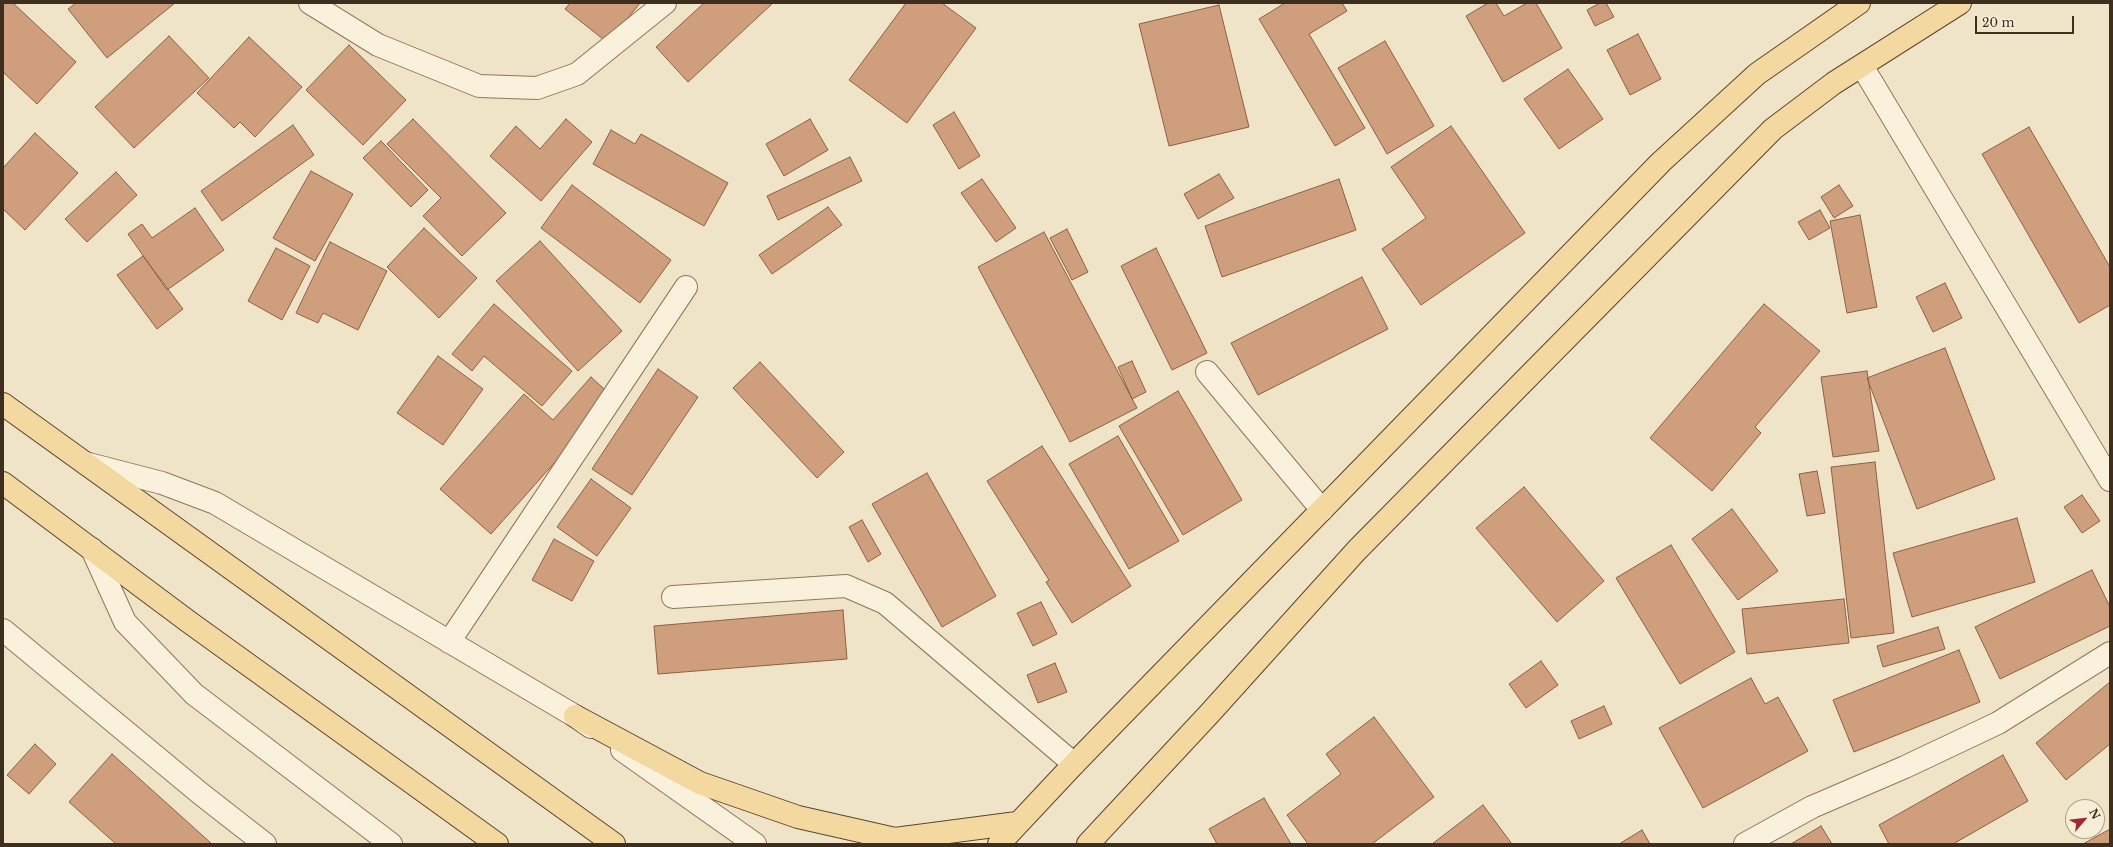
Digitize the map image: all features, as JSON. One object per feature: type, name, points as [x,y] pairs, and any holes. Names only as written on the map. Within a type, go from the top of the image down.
[{"type":"main road","points":[[999,844],[1017,823],[1074,764],[1661,162],[1757,74],[1859,3]]},
{"type":"main road","points":[[1088,844],[1357,550],[1772,130],[1834,83],[1960,3]]},
{"type":"main road","points":[[3,404],[614,844]]},
{"type":"main road","points":[[3,483],[189,622],[497,844]]},
{"type":"main road","points":[[575,716],[700,783],[798,817],[895,839],[1017,823]]},
{"type":"street","points":[[310,3],[378,46],[479,86],[537,88],[577,74],[665,3]]},
{"type":"street","points":[[1862,66],[2110,480]]},
{"type":"street","points":[[449,642],[686,287]]},
{"type":"street","points":[[1207,372],[1322,510]]},
{"type":"street","points":[[83,462],[162,483],[215,503],[575,716],[755,844]]},
{"type":"street","points":[[92,550],[125,622],[194,694],[392,844]]},
{"type":"street","points":[[673,597],[846,586],[885,603],[1074,764]]},
{"type":"street","points":[[3,630],[201,794],[265,844]]},
{"type":"street","points":[[1745,844],[1812,807],[1905,767],[1998,723],[2110,653]]},
{"type":"building","points":[[3,3],[13,3],[76,62],[37,104],[3,72]]},
{"type":"building","points":[[76,3],[175,3],[107,58],[68,9]]},
{"type":"building","points":[[570,3],[640,3],[608,43],[565,9]]},
{"type":"building","points":[[704,3],[773,3],[688,82],[656,47]]},
{"type":"building","points":[[906,3],[942,3],[976,28],[907,123],[849,80]]},
{"type":"building","points":[[1285,3],[1342,3],[1347,11],[1309,34],[1365,128],[1335,146],[1259,19]]},
{"type":"building","points":[[1488,3],[1496,3],[1504,16],[1527,3],[1536,3],[1562,48],[1503,82],[1466,16]]},
{"type":"building","points":[[1600,3],[1606,3],[1614,17],[1595,26],[1587,10]]},
{"type":"building","points":[[1219,5],[1249,127],[1169,146],[1139,24]]},
{"type":"building","points":[[1638,34],[1661,79],[1630,95],[1607,50]]},
{"type":"building","points":[[169,36],[209,78],[134,148],[95,107]]},
{"type":"building","points":[[249,37],[302,87],[255,137],[240,122],[234,128],[197,93]]},
{"type":"building","points":[[1385,41],[1434,126],[1387,154],[1338,68]]},
{"type":"building","points":[[349,45],[406,100],[363,145],[306,90]]},
{"type":"building","points":[[1568,69],[1603,119],[1559,149],[1524,99]]},
{"type":"building","points":[[954,112],[980,156],[959,169],[933,125]]},
{"type":"building","points":[[413,119],[506,213],[462,256],[423,216],[441,198],[387,144]]},
{"type":"building","points":[[566,119],[592,142],[541,201],[490,156],[516,126],[540,149]]},
{"type":"building","points":[[810,119],[828,150],[784,176],[766,144]]},
{"type":"building","points":[[293,125],[314,155],[222,221],[201,191]]},
{"type":"building","points":[[1451,126],[1525,233],[1421,305],[1382,249],[1426,218],[1391,167]]},
{"type":"building","points":[[2029,127],[2110,267],[2110,305],[2079,323],[1982,154]]},
{"type":"building","points":[[611,130],[635,144],[641,134],[728,183],[704,226],[593,164]]},
{"type":"building","points":[[35,133],[78,173],[25,230],[3,209],[3,168]]},
{"type":"building","points":[[381,141],[428,190],[411,207],[363,158]]},
{"type":"building","points":[[850,157],[862,181],[778,220],[767,196]]},
{"type":"building","points":[[311,171],[353,194],[315,261],[273,238]]},
{"type":"building","points":[[116,172],[137,195],[87,242],[65,219]]},
{"type":"building","points":[[1219,174],[1234,198],[1198,219],[1184,194]]},
{"type":"building","points":[[982,179],[1016,228],[996,242],[961,193]]},
{"type":"building","points":[[1339,179],[1356,230],[1222,277],[1205,226]]},
{"type":"building","points":[[572,185],[671,260],[640,303],[541,228]]},
{"type":"building","points":[[1839,185],[1853,206],[1834,218],[1821,197]]},
{"type":"building","points":[[828,207],[842,225],[772,274],[759,255]]},
{"type":"building","points":[[195,208],[224,250],[167,290],[128,234],[142,224],[152,238]]},
{"type":"building","points":[[1820,210],[1830,228],[1809,240],[1798,222]]},
{"type":"building","points":[[1860,215],[1877,307],[1847,313],[1830,221]]},
{"type":"building","points":[[424,228],[477,278],[439,318],[387,267]]},
{"type":"building","points":[[1067,229],[1088,272],[1072,280],[1050,238]]},
{"type":"building","points":[[1044,232],[1137,408],[1070,442],[978,267]]},
{"type":"building","points":[[540,241],[622,331],[578,371],[496,281]]},
{"type":"building","points":[[330,242],[387,271],[358,330],[323,313],[318,323],[296,313]]},
{"type":"building","points":[[276,248],[310,266],[282,320],[248,301]]},
{"type":"building","points":[[1156,248],[1207,353],[1172,370],[1121,266]]},
{"type":"building","points":[[143,256],[183,309],[157,329],[117,275]]},
{"type":"building","points":[[1362,277],[1388,329],[1258,395],[1231,343]]},
{"type":"building","points":[[1945,283],[1962,318],[1933,332],[1916,297]]},
{"type":"building","points":[[494,304],[572,371],[542,406],[484,356],[472,371],[452,354]]},
{"type":"building","points":[[1764,304],[1820,351],[1755,427],[1761,433],[1712,491],[1650,438]]},
{"type":"building","points":[[1945,348],[1995,479],[1917,509],[1867,378]]},
{"type":"building","points":[[438,356],[483,389],[443,445],[397,413]]},
{"type":"building","points":[[1132,361],[1146,392],[1132,399],[1118,367]]},
{"type":"building","points":[[760,362],[844,452],[817,478],[733,388]]},
{"type":"building","points":[[658,369],[698,397],[632,495],[592,469]]},
{"type":"building","points":[[1867,371],[1879,451],[1833,457],[1821,377]]},
{"type":"building","points":[[591,377],[613,397],[491,534],[440,489],[524,394],[553,420]]},
{"type":"building","points":[[1178,391],[1242,500],[1183,535],[1119,426]]},
{"type":"building","points":[[1118,436],[1179,541],[1129,569],[1069,464]]},
{"type":"building","points":[[1042,446],[1131,586],[1072,623],[1046,582],[1049,580],[987,481]]},
{"type":"building","points":[[1875,462],[1894,633],[1851,638],[1831,467]]},
{"type":"building","points":[[1817,471],[1825,513],[1807,516],[1799,474]]},
{"type":"building","points":[[927,473],[996,596],[942,627],[872,504]]},
{"type":"building","points":[[591,479],[631,508],[597,556],[557,527]]},
{"type":"building","points":[[1524,487],[1604,581],[1557,622],[1476,528]]},
{"type":"building","points":[[2082,495],[2100,521],[2082,533],[2064,507]]},
{"type":"building","points":[[1732,509],[1778,571],[1738,600],[1692,539]]},
{"type":"building","points":[[2017,518],[2035,582],[1912,617],[1893,553]]},
{"type":"building","points":[[862,520],[881,554],[868,562],[849,527]]},
{"type":"building","points":[[554,539],[594,561],[572,601],[532,580]]},
{"type":"building","points":[[1671,545],[1735,652],[1680,684],[1616,578]]},
{"type":"building","points":[[2092,570],[2110,607],[2110,626],[2000,679],[1975,627]]},
{"type":"building","points":[[1844,599],[1849,643],[1747,654],[1742,609]]},
{"type":"building","points":[[1041,602],[1057,634],[1033,646],[1017,613]]},
{"type":"building","points":[[843,610],[847,659],[658,674],[654,626]]},
{"type":"building","points":[[1938,627],[1945,649],[1883,667],[1877,646]]},
{"type":"building","points":[[1959,650],[1980,702],[1854,752],[1833,700]]},
{"type":"building","points":[[1541,661],[1558,685],[1526,708],[1509,684]]},
{"type":"building","points":[[1055,663],[1067,692],[1038,703],[1027,675]]},
{"type":"building","points":[[1751,678],[1765,704],[1778,697],[1808,751],[1703,808],[1659,728]]},
{"type":"building","points":[[2110,682],[2110,744],[2066,780],[2036,743]]},
{"type":"building","points":[[1604,706],[1612,724],[1579,739],[1571,721]]},
{"type":"building","points":[[1374,717],[1434,797],[1372,844],[1308,844],[1287,815],[1341,774],[1326,754]]},
{"type":"building","points":[[35,744],[56,764],[29,794],[7,775]]},
{"type":"building","points":[[112,754],[212,844],[116,844],[69,802]]},
{"type":"building","points":[[2003,755],[2028,801],[1953,844],[1889,844],[1879,825]]},
{"type":"building","points":[[1264,798],[1291,844],[1217,844],[1209,829]]},
{"type":"building","points":[[1483,805],[1512,844],[1432,844]]},
{"type":"building","points":[[1821,826],[1832,844],[1791,844]]},
{"type":"building","points":[[2110,829],[2110,844],[2083,844],[2092,839],[2105,839],[2105,832]]},
{"type":"building","points":[[1642,830],[1650,844],[1619,844]]}]
